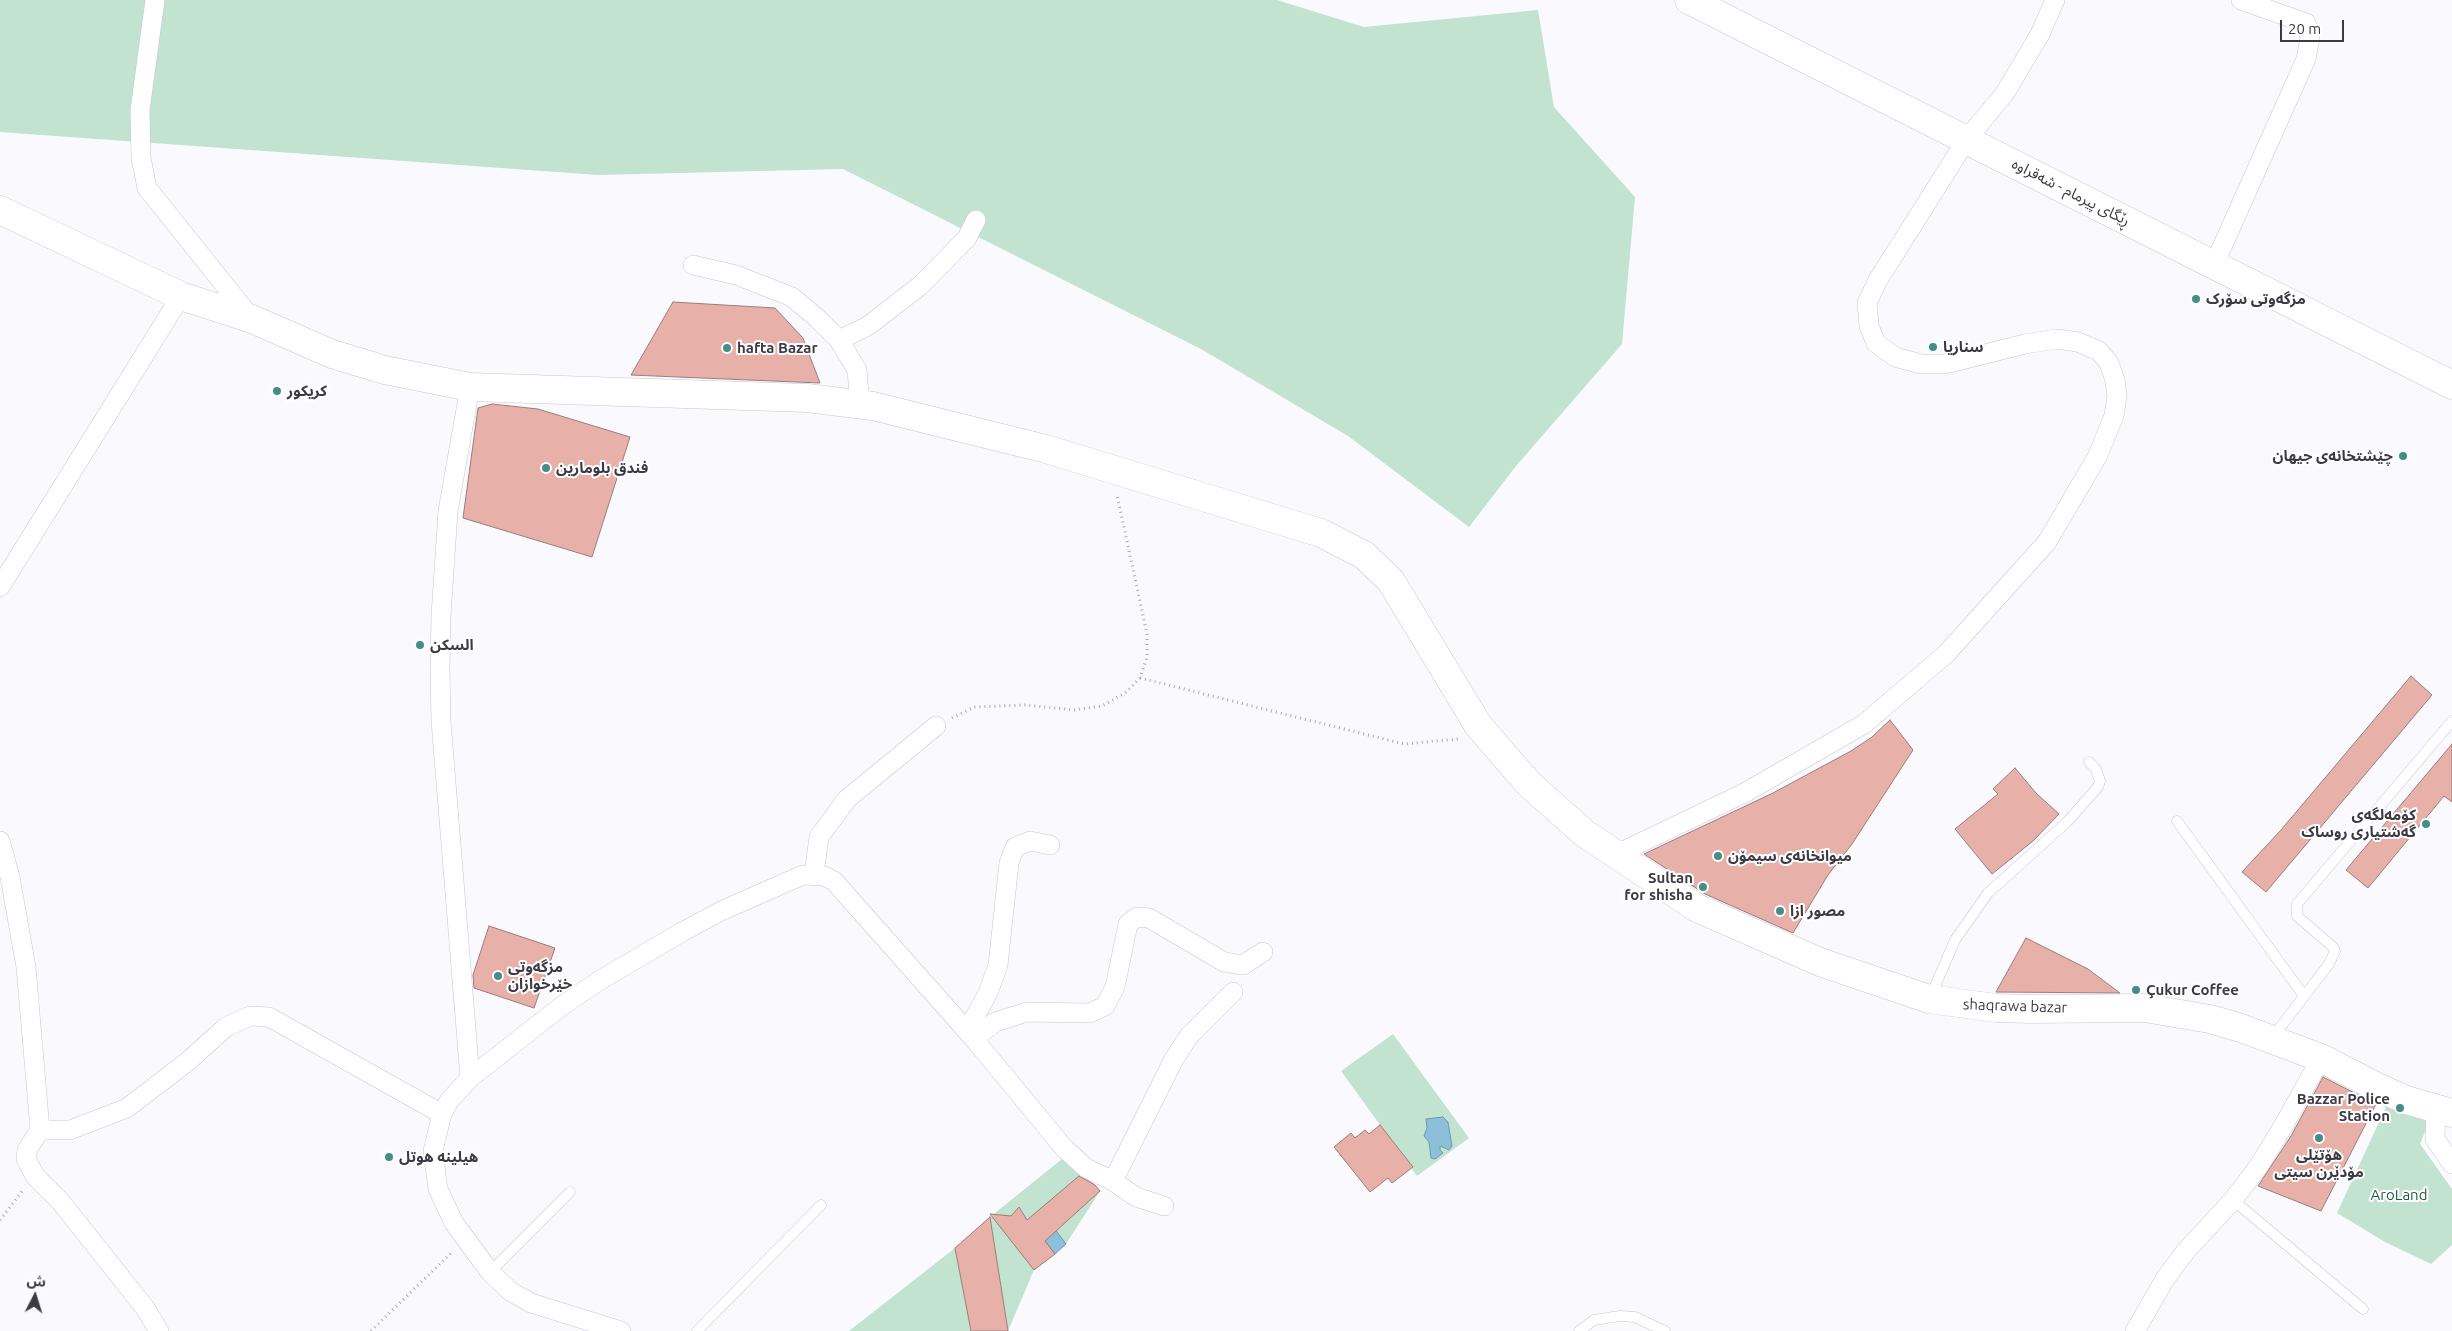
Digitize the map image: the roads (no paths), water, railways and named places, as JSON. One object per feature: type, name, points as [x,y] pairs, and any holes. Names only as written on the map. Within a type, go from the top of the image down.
[{"type":"street","points":[[155,0],[140,110],[140,158],[147,188],[252,319]]},
{"type":"street","name":"ڕێگای پیرمام - شەقراوە","points":[[1689,0],[2452,384]]},
{"type":"street","points":[[1615,855],[1746,792],[1864,724],[1946,654],[2047,542],[2097,457],[2114,416],[2117,396],[2115,380],[2109,363],[2098,351],[2078,342],[2056,339],[2025,344],[1944,364],[1921,364],[1895,357],[1876,343],[1869,326],[1868,303],[1875,288],[1966,139],[2005,92],[2040,34],[2055,0]]},
{"type":"street","points":[[2214,264],[2306,60],[2310,38],[2306,23],[2241,0]]},
{"type":"street","name":"shaqrawa bazar","points":[[0,210],[181,296],[252,319],[332,354],[384,370],[470,387],[807,398],[860,405],[1009,440],[1321,533],[1364,555],[1391,581],[1478,725],[1528,783],[1570,821],[1615,855],[1697,908],[1820,962],[1856,976],[1929,999],[1988,1007],[2030,1009],[2145,1008],[2210,1019],[2272,1038],[2321,1058],[2377,1087],[2444,1111]]},
{"type":"street","points":[[839,340],[868,326],[921,285],[967,238],[976,220]]},
{"type":"street","points":[[694,265],[736,275],[792,298],[817,318],[839,340],[857,370],[860,405]]},
{"type":"street","points":[[0,587],[181,296]]},
{"type":"street","points":[[470,387],[448,511],[441,607],[440,668],[441,721],[470,1078]]},
{"type":"street","points":[[814,874],[818,837],[847,799],[936,726]]},
{"type":"street","points":[[0,841],[10,877],[26,967],[40,1130],[27,1150],[26,1159],[35,1176],[60,1201],[145,1308],[160,1331]]},
{"type":"street","points":[[971,1035],[998,965],[1009,863],[1014,847],[1030,841],[1050,845]]},
{"type":"street","points":[[621,1331],[531,1303],[510,1291],[490,1272],[465,1239],[444,1206],[434,1170],[435,1139],[442,1114],[450,1101],[470,1078],[563,1005],[642,954],[723,910],[803,874],[814,874],[834,881],[971,1035],[1064,1148],[1086,1168],[1113,1181],[1136,1196],[1164,1206]]},
{"type":"street","points":[[971,1035],[995,1022],[1027,1012],[1090,1013],[1105,1006],[1115,987],[1128,924],[1137,917],[1149,918],[1224,962],[1243,965],[1263,952]]},
{"type":"street","points":[[1113,1181],[1174,1059],[1188,1036],[1232,992]]},
{"type":"street","points":[[40,1130],[70,1130],[127,1108],[187,1062],[226,1027],[250,1016],[269,1017],[442,1114]]},
{"type":"street","points":[[2135,1331],[2165,1279],[2185,1252],[2233,1200],[2281,1130],[2321,1058]]},
{"type":"street","points":[[2444,1111],[2435,1139],[2452,1164]]},
{"type":"lane","points":[[2272,1038],[2334,957],[2335,951],[2333,946],[2297,916],[2297,904],[2452,721]]},
{"type":"lane","points":[[1929,999],[1955,940],[1988,893],[2067,822],[2098,786],[2100,781],[2096,769],[2089,762]]},
{"type":"lane","points":[[2177,821],[2304,996]]},
{"type":"lane","points":[[490,1272],[570,1192]]},
{"type":"lane","points":[[2233,1200],[2363,1308]]},
{"type":"lane","points":[[697,1331],[821,1205]]},
{"type":"lane","points":[[1579,1331],[1594,1320],[1620,1316],[1635,1317],[1665,1331]]},
{"type":"water","points":[[1443,1117],[1448,1122],[1452,1146],[1449,1150],[1440,1146],[1440,1150],[1443,1153],[1435,1159],[1431,1158],[1429,1142],[1424,1136],[1427,1128],[1426,1119]]},
{"type":"water","points":[[1049,1221],[1066,1244],[1055,1254],[1037,1231]]},
{"type":"place","name":"مزگەوتی سۆرک","points":[[2196,299]]},
{"type":"place","name":"سناريا","points":[[1933,347]]},
{"type":"place","name":"hafta Bazar","points":[[727,348]]},
{"type":"place","name":"کریکور","points":[[277,391]]},
{"type":"place","name":"چێشتخانەی جیهان","points":[[2403,456]]},
{"type":"place","name":"فندق بلومارين","points":[[546,468]]},
{"type":"place","name":"السكن","points":[[420,645]]},
{"type":"place","name":"کۆمەلگەی گەشتیاری روساک","points":[[2426,824]]},
{"type":"place","name":"میوانخانەی سیمۆن","points":[[1718,856]]},
{"type":"place","name":"Sultan for shisha","points":[[1703,887]]},
{"type":"place","name":"مصور ازا","points":[[1780,911]]},
{"type":"place","name":"مزگەوتی خێرخوازان","points":[[498,976]]},
{"type":"place","name":"Çukur Coffee","points":[[2136,990]]},
{"type":"place","name":"Bazzar Police Station","points":[[2400,1108]]},
{"type":"place","name":"هۆتێلی مۆدێرن سیتی","points":[[2319,1138]]},
{"type":"place","name":"هيلينه هوتل","points":[[389,1157]]},
{"type":"park label","name":"AroLand","points":[[2399,1195]]}]
